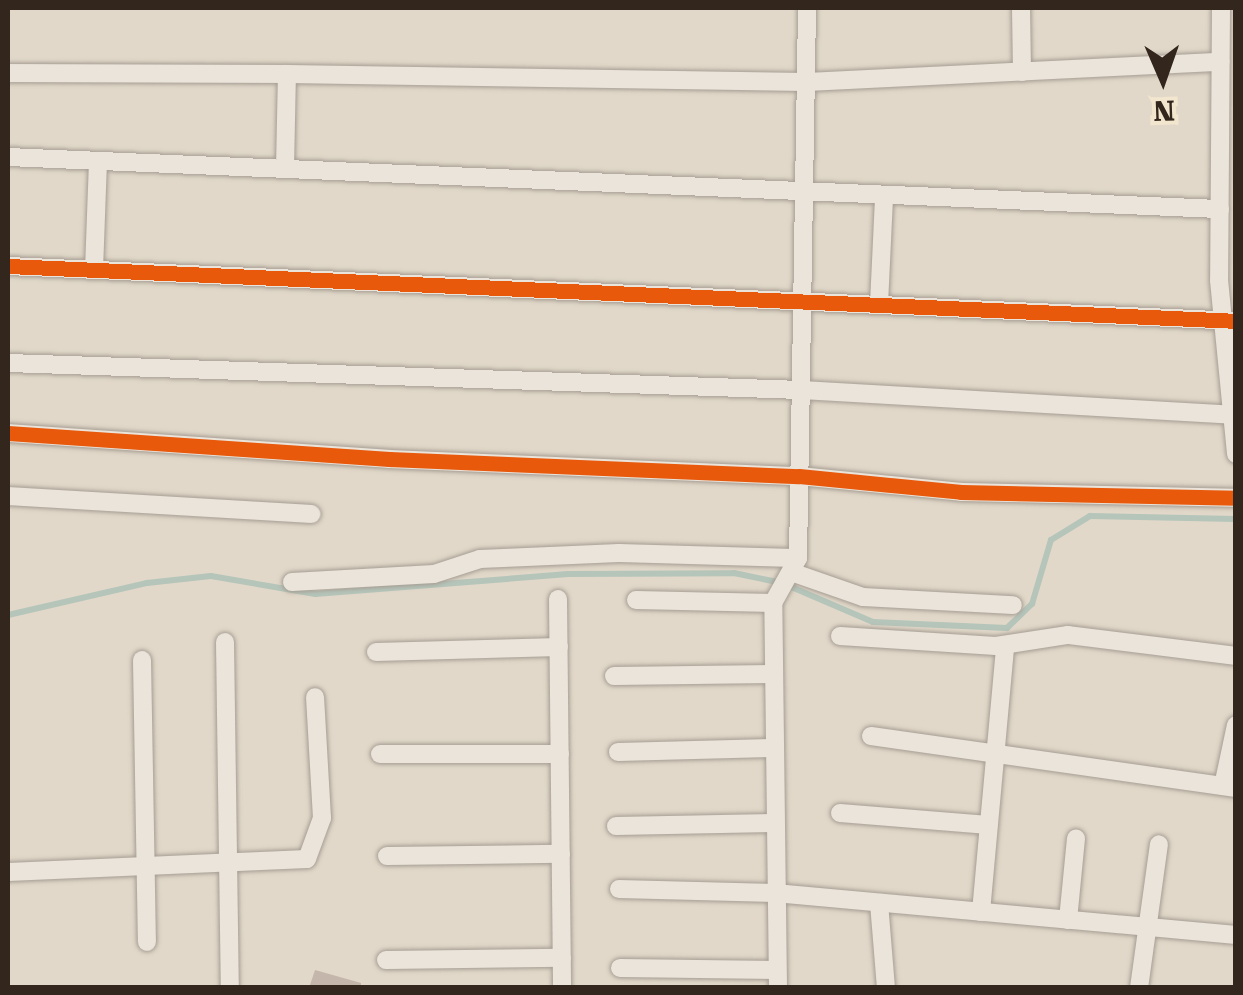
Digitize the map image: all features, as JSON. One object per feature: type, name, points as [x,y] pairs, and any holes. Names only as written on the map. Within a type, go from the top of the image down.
[{"type":"street","points":[[620,968],[777,979],[772,674],[799,476],[806,8]]},
{"type":"street","points":[[1021,8],[1022,72]]},
{"type":"street","points":[[1221,8],[1220,209],[1236,454]]},
{"type":"street","points":[[8,73],[806,82],[1221,62]]},
{"type":"street","points":[[286,168],[287,74]]},
{"type":"street","points":[[8,157],[1220,209]]},
{"type":"street","points":[[94,270],[98,161]]},
{"type":"street","points":[[880,304],[884,197]]},
{"type":"street","points":[[8,266],[1229,321]]},
{"type":"street","points":[[8,363],[802,390],[1232,415]]},
{"type":"street","points":[[8,433],[389,459],[799,476],[961,492],[1236,498]]},
{"type":"street","points":[[8,496],[310,514]]},
{"type":"street","points":[[292,582],[434,574],[480,559],[618,553],[862,597],[1013,605]]},
{"type":"street","points":[[636,600],[787,581]]},
{"type":"street","points":[[558,599],[562,988]]},
{"type":"street","points":[[840,636],[1005,646],[1068,634],[1236,656]]},
{"type":"street","points":[[225,642],[230,988]]},
{"type":"street","points":[[981,912],[1005,646]]},
{"type":"street","points":[[376,652],[558,647]]},
{"type":"street","points":[[142,660],[147,942]]},
{"type":"street","points":[[614,676],[772,674]]},
{"type":"street","points":[[8,872],[300,861],[315,852],[322,818],[315,697]]},
{"type":"street","points":[[871,736],[1229,786],[1236,725]]},
{"type":"street","points":[[618,752],[771,748]]},
{"type":"street","points":[[380,754],[560,754]]},
{"type":"street","points":[[840,813],[989,825]]},
{"type":"street","points":[[616,826],[773,822]]},
{"type":"street","points":[[1068,920],[1076,838]]},
{"type":"street","points":[[1139,988],[1159,844]]},
{"type":"street","points":[[388,856],[561,854]]},
{"type":"street","points":[[619,889],[775,893],[1236,935]]},
{"type":"street","points":[[879,902],[886,988]]},
{"type":"street","points":[[386,960],[562,958]]},
{"type":"building","points":[[315,970],[361,983],[361,988],[309,988]]},
{"type":"waterway","points":[[8,615],[147,583],[211,576],[315,594],[568,574],[734,573],[782,583],[873,622],[1007,628],[1032,604],[1051,540],[1090,516],[1236,519]]},
{"type":"cycle path","points":[[8,266],[1236,321]]},
{"type":"cycle path","points":[[8,433],[389,459],[799,476],[961,492],[1236,498]]}]
